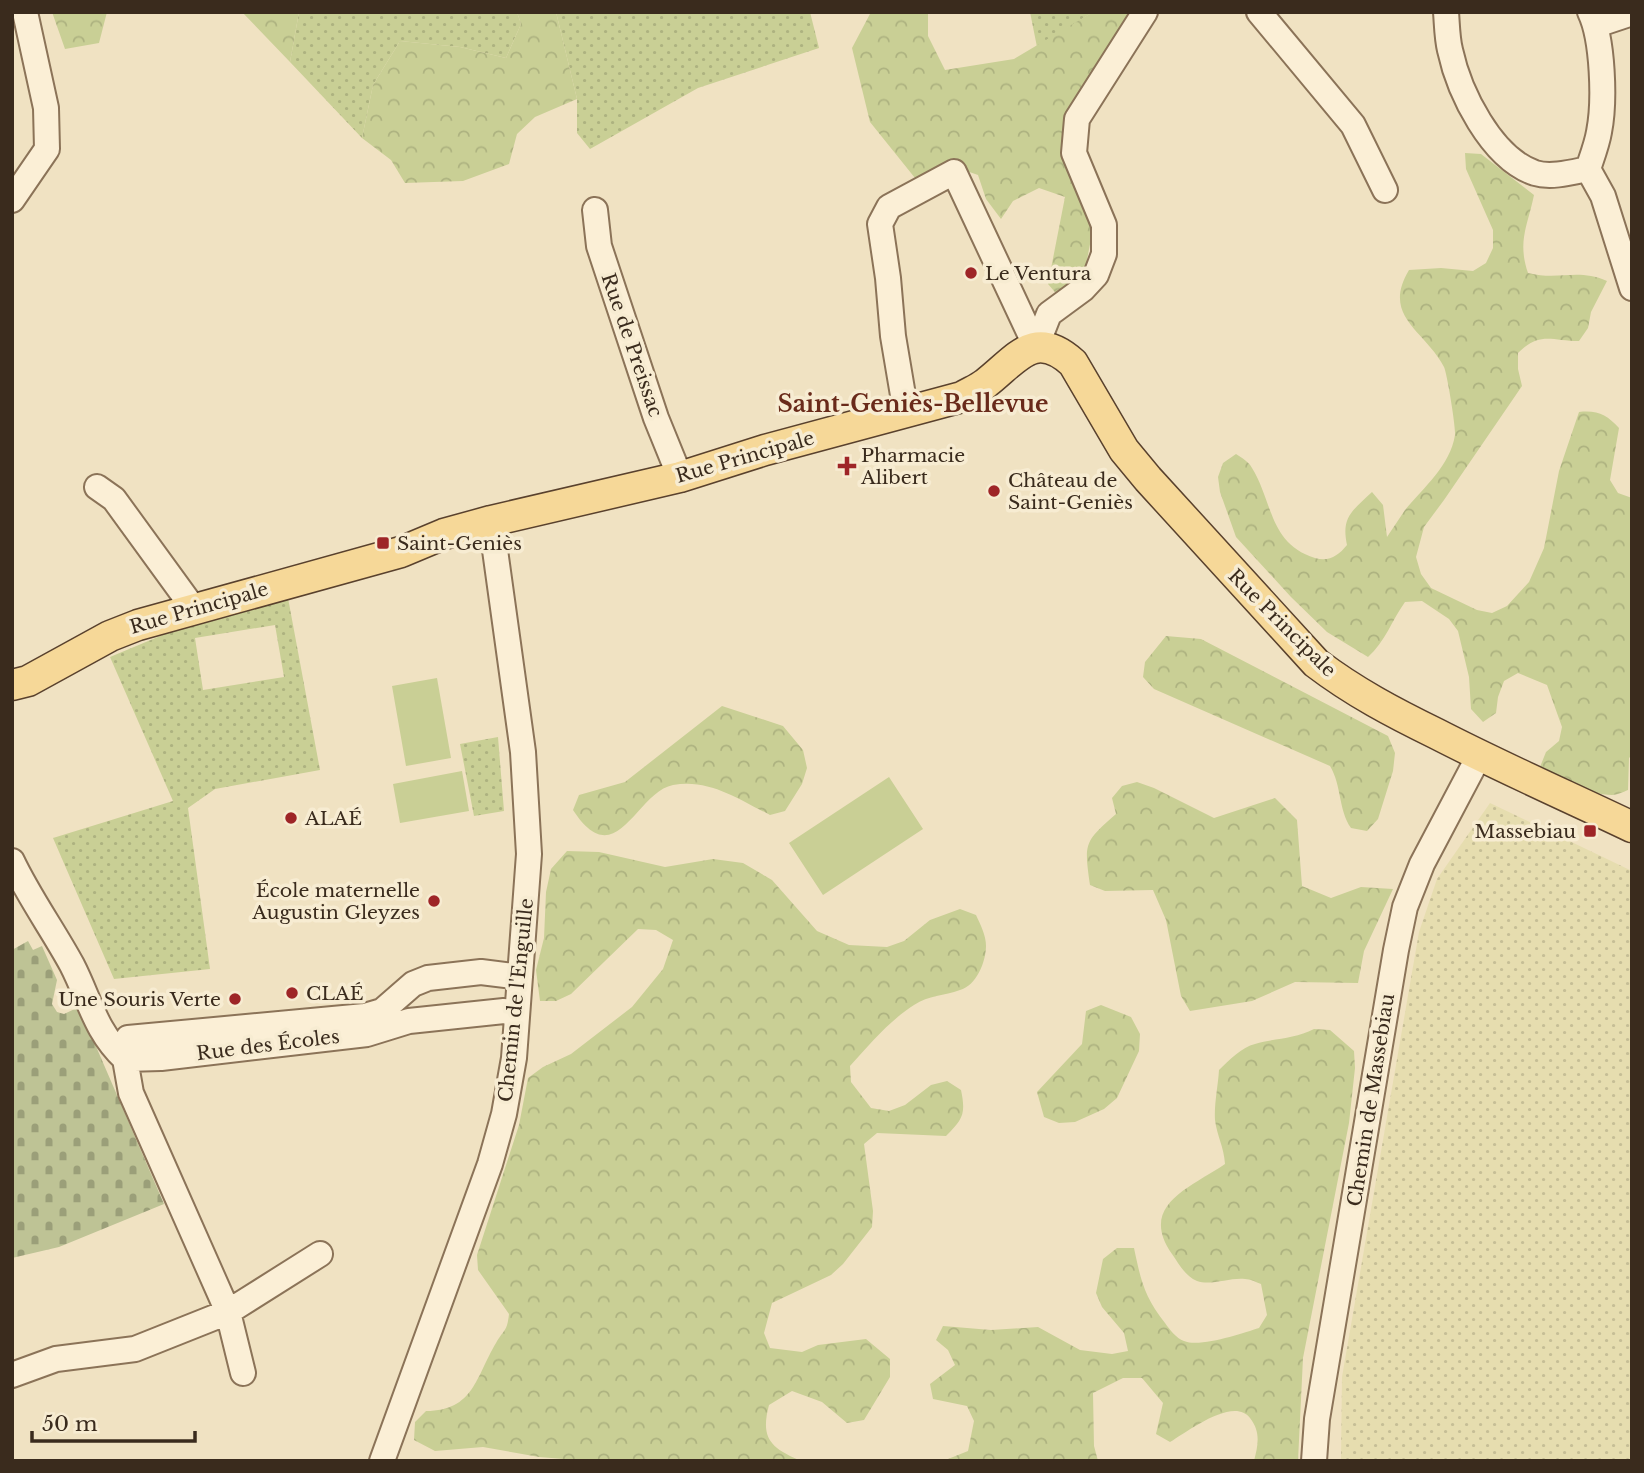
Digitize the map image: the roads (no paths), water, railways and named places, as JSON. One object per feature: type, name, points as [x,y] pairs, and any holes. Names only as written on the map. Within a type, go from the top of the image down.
[{"type":"main road","name":"Rue Principale","points":[[12,685],[28,681],[110,636],[138,625],[401,552],[444,534],[681,477],[765,450],[962,397],[983,385],[1028,348],[1048,347],[1073,363],[1124,450],[1284,631],[1316,663],[1343,684],[1376,704],[1479,756],[1632,827]]},
{"type":"main road","name":"Rue Principale","points":[[12,668],[55,665]]},
{"type":"street","points":[[12,200],[47,149],[47,108],[25,12]]},
{"type":"street","points":[[1036,347],[1049,314],[1083,289],[1096,275],[1104,254],[1104,225],[1074,153],[1077,119],[1145,12]]},
{"type":"street","points":[[1259,12],[1353,125],[1385,190]]},
{"type":"street","points":[[1446,12],[1450,49],[1464,93],[1485,132],[1515,162],[1537,174],[1588,169]]},
{"type":"street","points":[[1632,13],[1593,18],[1602,99],[1599,132],[1588,169],[1603,196],[1632,288]]},
{"type":"street","points":[[906,413],[893,336],[880,224],[889,207],[954,172],[1036,347]]},
{"type":"street","name":"Rue de Preissac","points":[[595,210],[599,246],[656,418],[681,477]]},
{"type":"street","points":[[97,487],[114,499],[194,609]]},
{"type":"street","name":"Chemin de l'Enguille","points":[[382,1461],[490,1164],[504,1114],[513,1058],[529,854],[527,801],[516,696],[491,521]]},
{"type":"street","name":"Chemin de Massebiau","points":[[1314,1461],[1317,1419],[1405,907],[1422,864],[1479,756]]},
{"type":"street","points":[[13,864],[72,965],[100,1030],[110,1045],[126,1049],[131,1093],[228,1312],[243,1373]]},
{"type":"street","name":"Rue des Écoles","points":[[126,1049],[365,1016],[382,1011],[413,984],[428,978],[481,972],[520,977]]},
{"type":"street","points":[[400,997],[410,1021]]},
{"type":"street","name":"Rue des Écoles","points":[[126,1049],[161,1058],[367,1034],[410,1021],[504,1011],[517,1014]]},
{"type":"street","points":[[12,1375],[56,1359],[135,1349],[228,1312],[320,1254]]},
{"type":"place","name":"Le Ventura","points":[[971,273]]},
{"type":"place","name":"Pharmacie Alibert","points":[[847,466]]},
{"type":"place","name":"Château de Saint-Geniès","points":[[994,491]]},
{"type":"place","name":"Saint-Geniès","points":[[383,543]]},
{"type":"place","name":"ALAÉ","points":[[291,818]]},
{"type":"place","name":"Massebiau","points":[[1590,831]]},
{"type":"place","name":"École maternelle Augustin Gleyzes","points":[[434,901]]},
{"type":"place","name":"CLAÉ","points":[[292,993]]},
{"type":"place","name":"Une Souris Verte","points":[[235,999]]},
{"type":"district","name":"Saint-Geniès-Bellevue","points":[[913,404]]}]
